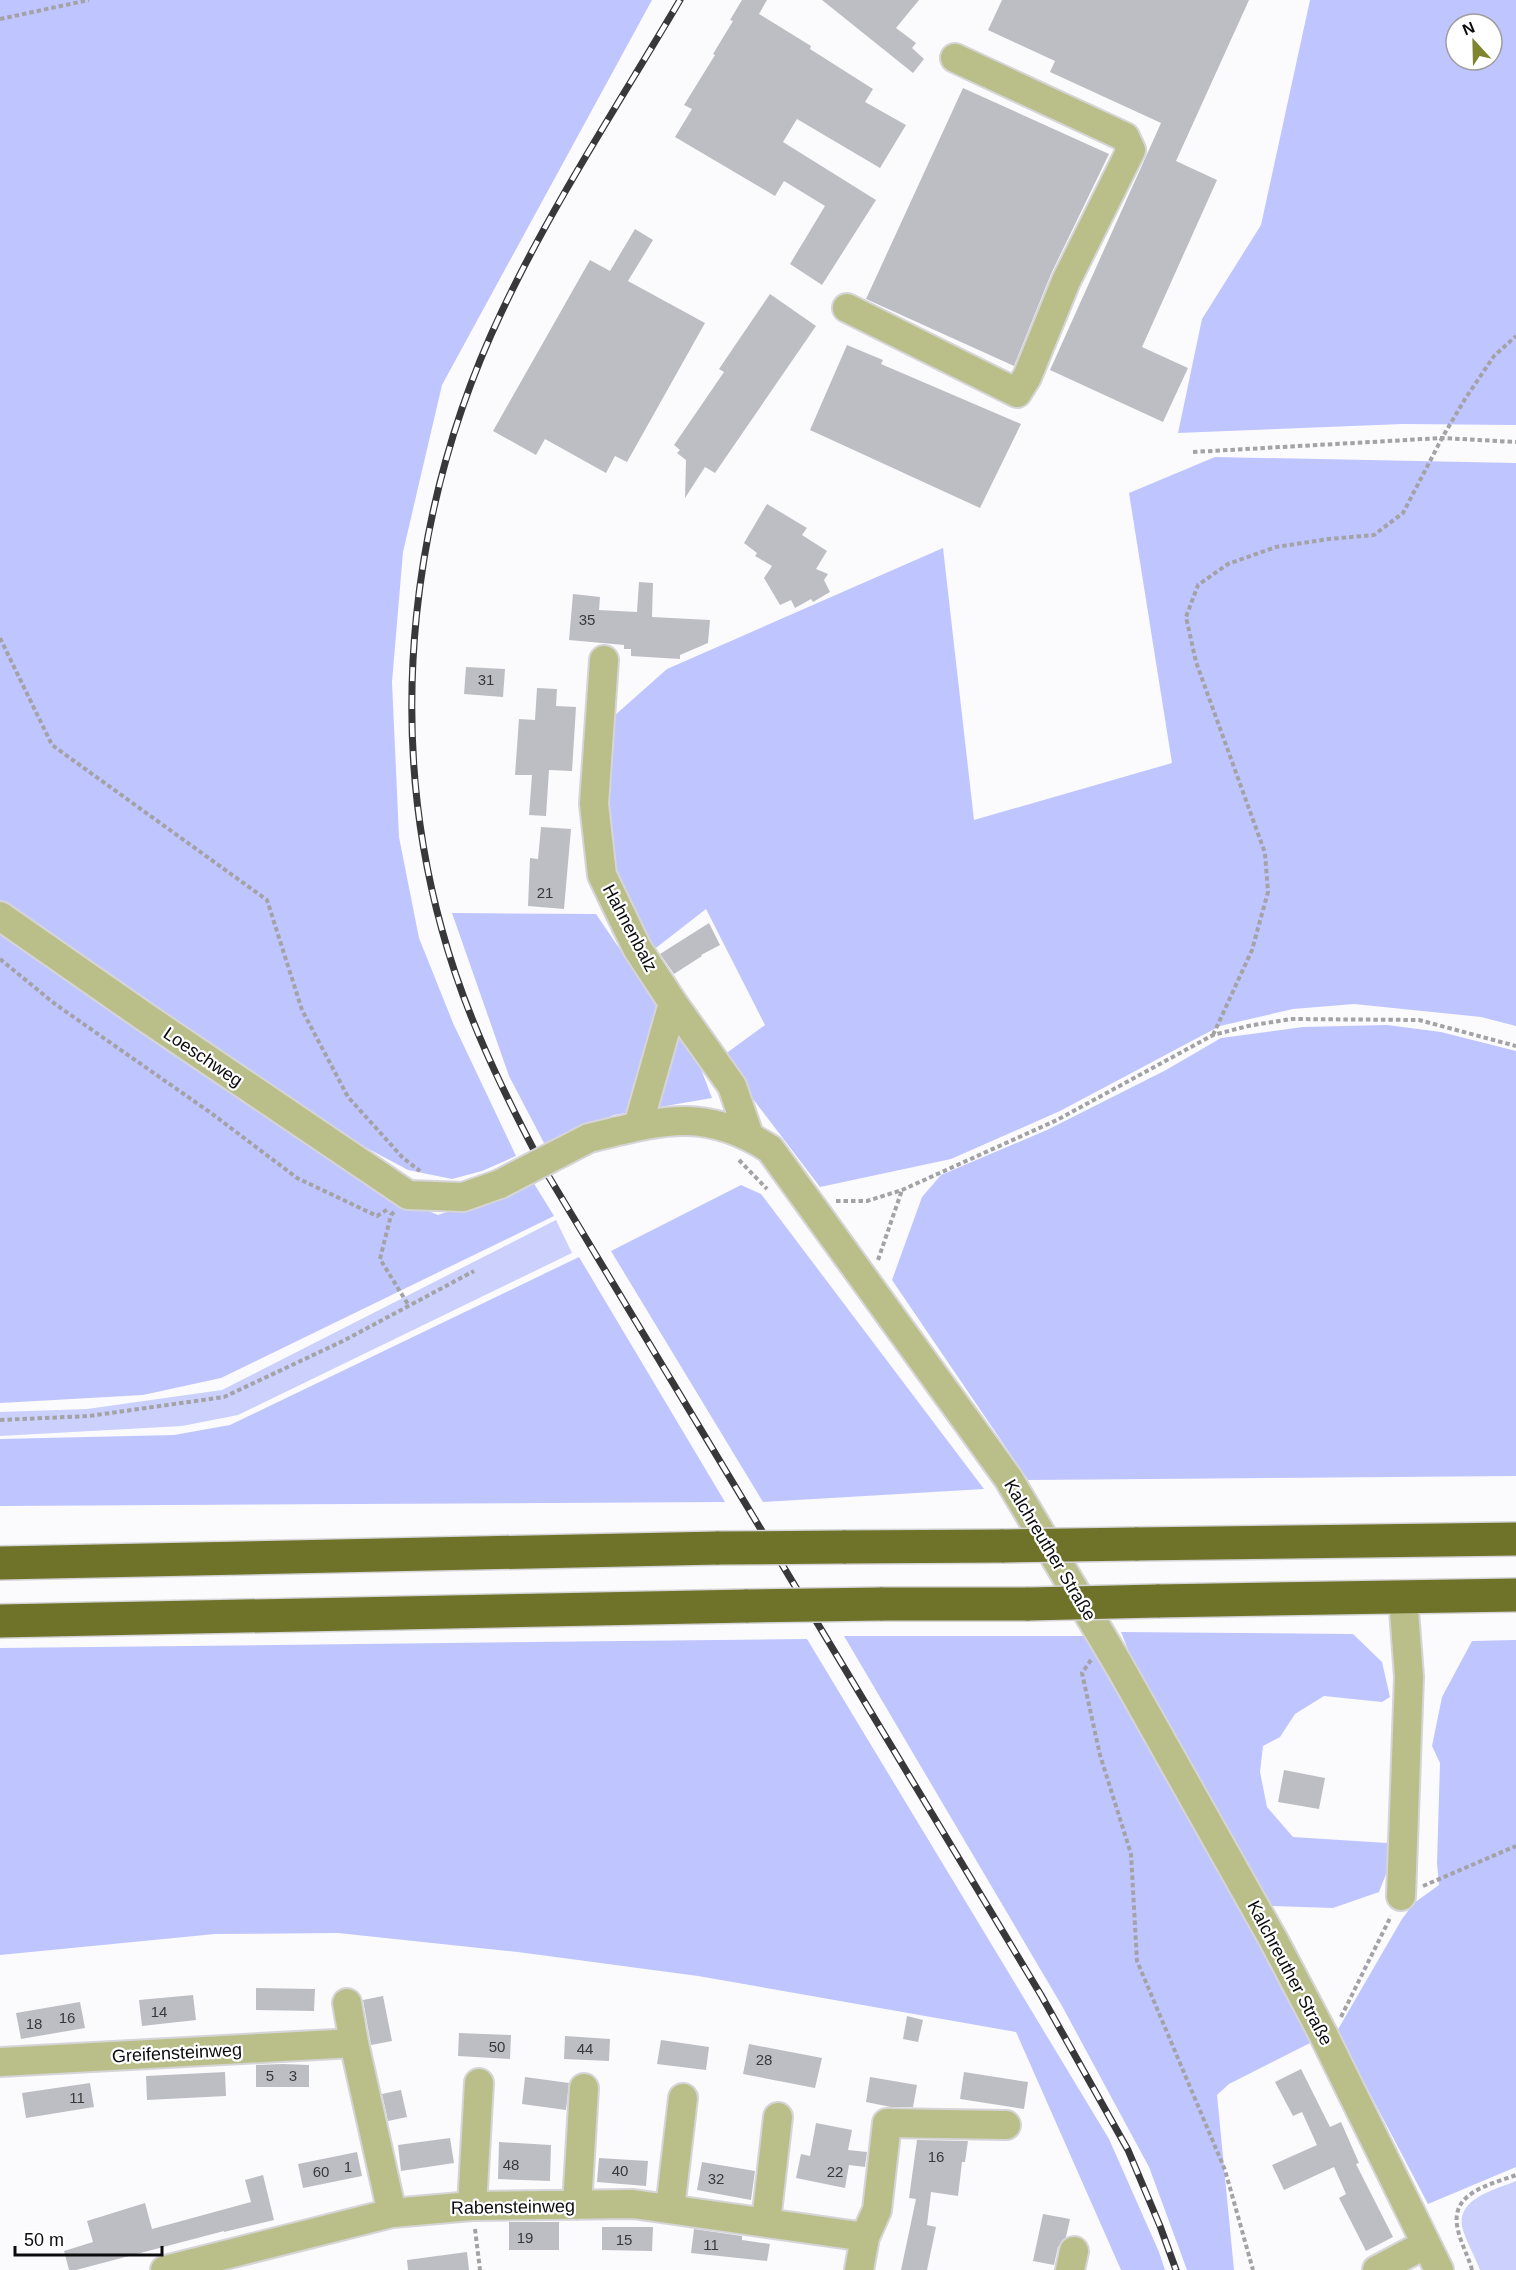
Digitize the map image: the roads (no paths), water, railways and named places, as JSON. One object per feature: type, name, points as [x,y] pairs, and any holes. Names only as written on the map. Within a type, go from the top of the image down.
[{"type":"highway","points":[[0,1563],[719,1548],[1516,1539]]},
{"type":"highway","points":[[0,1621],[748,1606],[1029,1604],[1516,1595]]},
{"type":"street","points":[[847,308],[1017,393],[1027,377],[1066,280],[1131,150],[1125,137],[955,58]]},
{"type":"street","name":"Hahnenbalz","points":[[604,660],[594,804],[602,876],[637,948],[732,1086],[743,1147]]},
{"type":"street","name":"Loeschweg","points":[[0,916],[145,1017],[418,1186],[463,1197]]},
{"type":"street","points":[[638,1126],[673,1003]]},
{"type":"street","name":"Kalchreuther Straße","points":[[463,1197],[500,1184],[590,1138],[669,1120],[709,1122],[743,1147],[770,1149],[1008,1478],[1143,1709],[1273,1939],[1323,2034],[1439,2270]]},
{"type":"street","points":[[1401,1896],[1409,1677],[1403,1597]]},
{"type":"street","points":[[347,2003],[392,2213]]},
{"type":"street","name":"Greifensteinweg","points":[[0,2062],[354,2043]]},
{"type":"street","points":[[472,2206],[480,2083]]},
{"type":"street","points":[[577,2205],[584,2088]]},
{"type":"street","points":[[670,2209],[683,2098]]},
{"type":"street","points":[[766,2221],[778,2117]]},
{"type":"street","points":[[859,2270],[865,2236],[878,2210],[887,2123],[1006,2125]]},
{"type":"street","name":"Rabensteinweg","points":[[165,2270],[392,2213],[472,2206],[633,2204],[865,2236]]},
{"type":"street","points":[[1377,2270],[1426,2244]]},
{"type":"railway","points":[[680,0],[565,192],[522,271],[471,384],[446,459],[428,537],[416,615],[412,694],[415,774],[424,852],[442,930],[473,1022],[499,1080],[543,1167],[1041,1995],[1128,2150],[1176,2270]]}]
